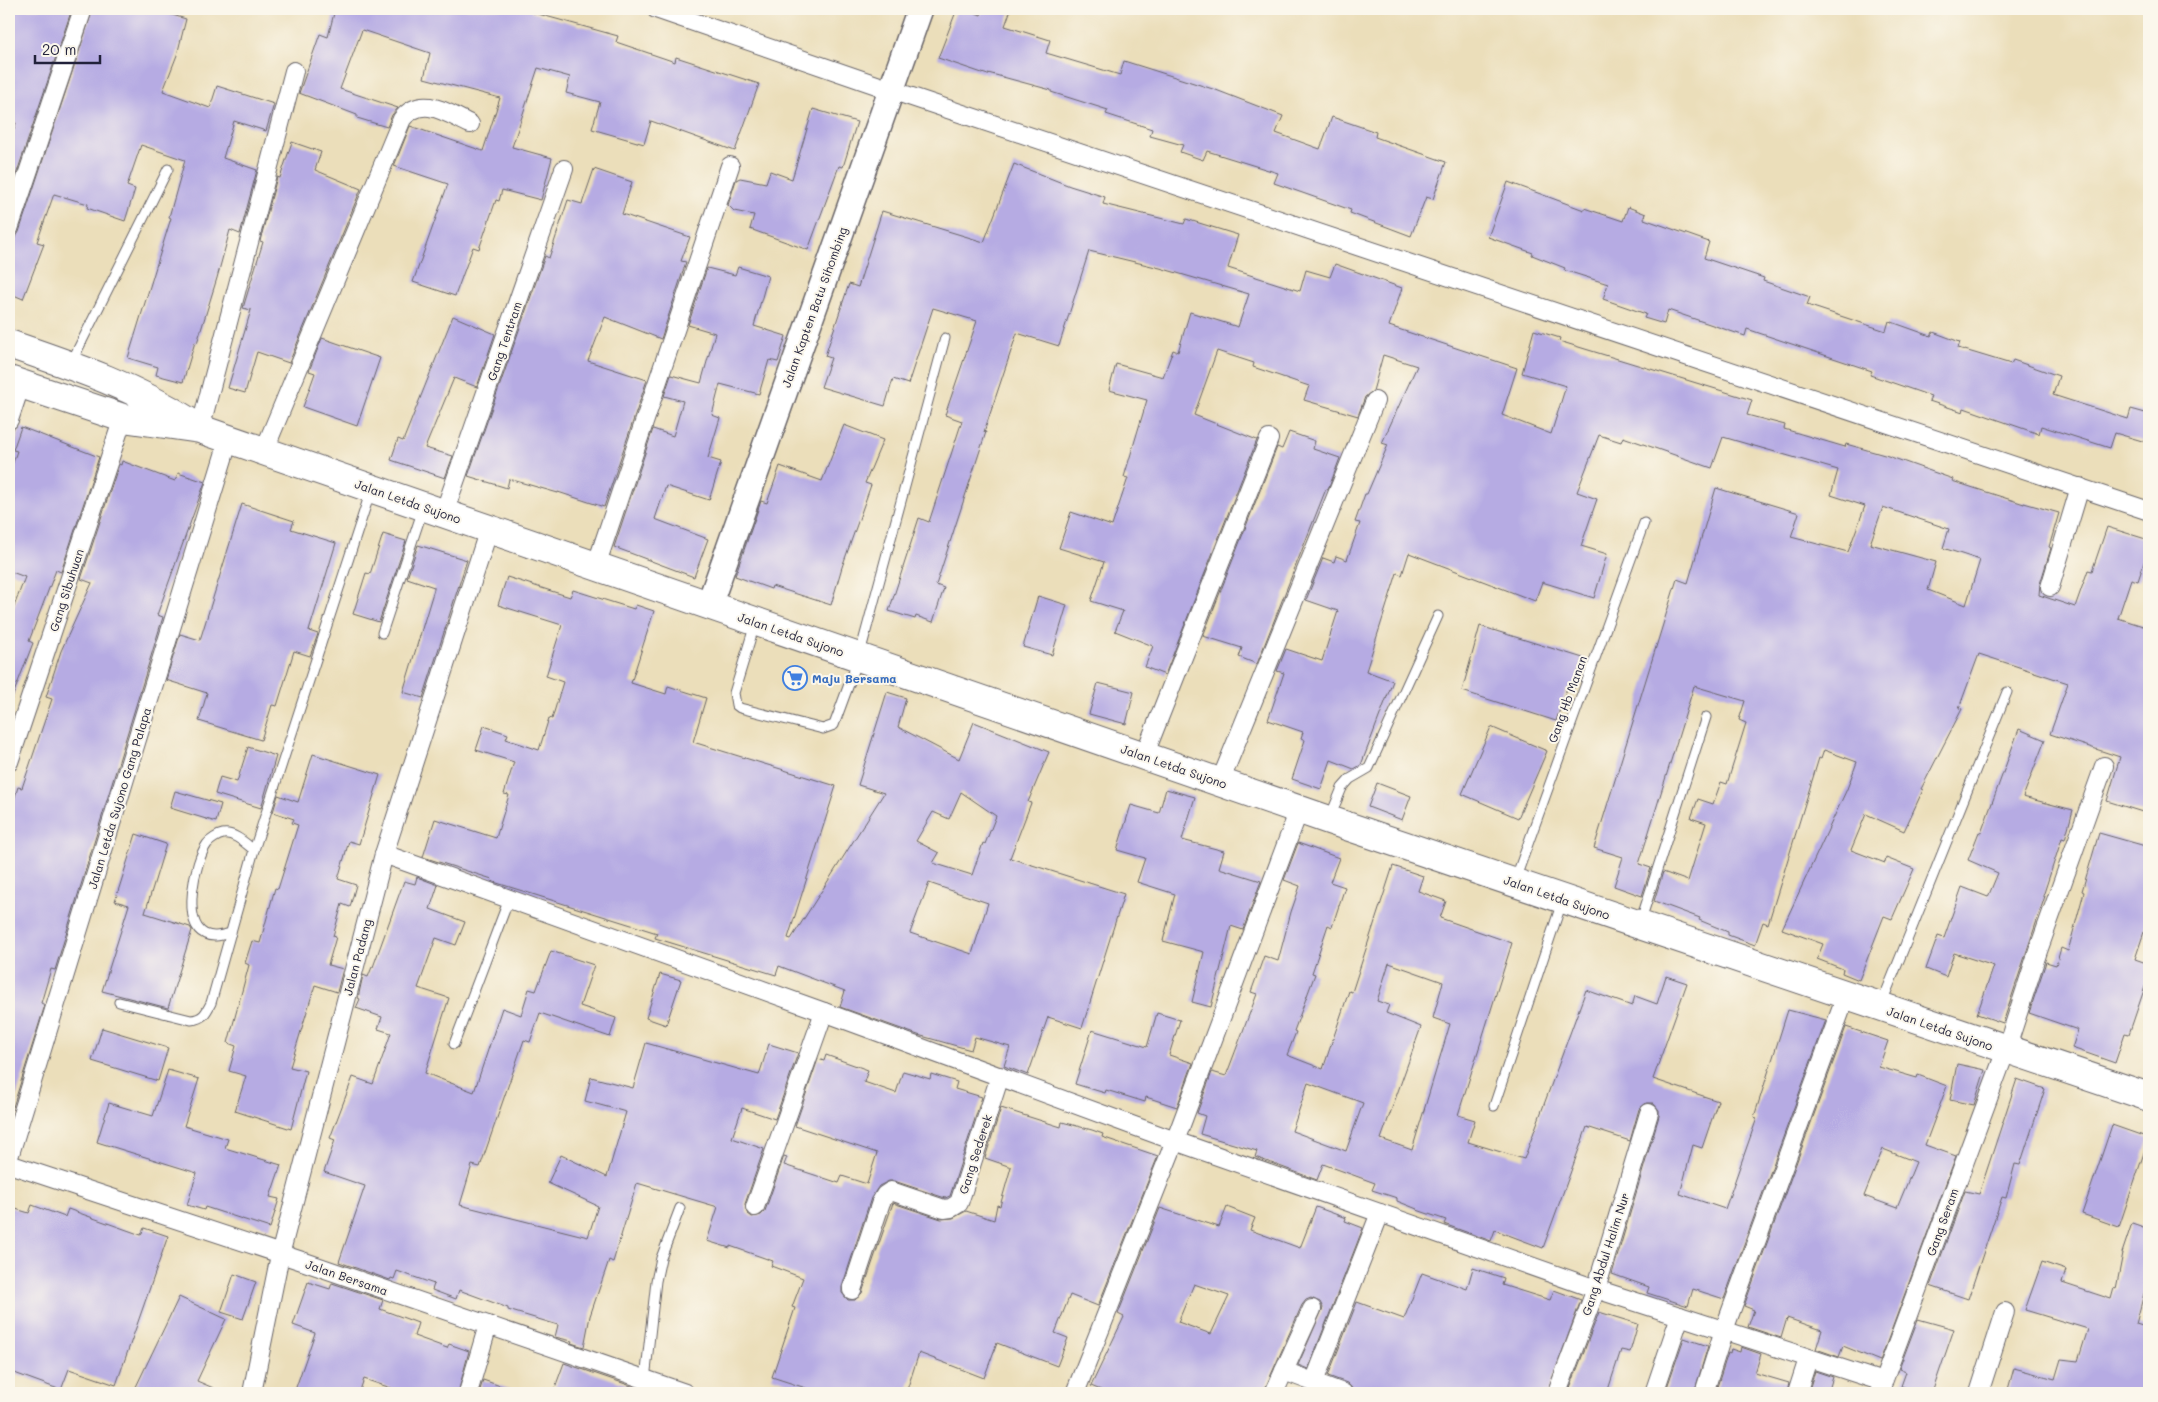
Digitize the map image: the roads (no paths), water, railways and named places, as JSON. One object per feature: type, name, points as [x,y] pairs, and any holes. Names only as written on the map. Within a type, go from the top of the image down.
[{"type":"highway","name":"Jalan Letda Sujono","points":[[9,344],[70,365],[131,391],[181,416],[200,429]]},
{"type":"highway","name":"Jalan Letda Sujono","points":[[15,382],[123,418],[200,429],[1299,810],[2149,1098]]},
{"type":"highway","points":[[123,418],[131,391]]},
{"type":"street","points":[[9,229],[83,9]]},
{"type":"street","points":[[656,9],[891,90],[2149,511]]},
{"type":"street","name":"Jalan Kapten Batu Sihombing","points":[[709,605],[920,9]]},
{"type":"street","points":[[200,429],[294,71]]},
{"type":"street","points":[[264,451],[402,119],[412,110],[432,105],[470,124]]},
{"type":"street","points":[[596,566],[730,166]]},
{"type":"street","name":"Gang Tentram","points":[[434,510],[564,169]]},
{"type":"street","points":[[9,420],[15,382]]},
{"type":"street","points":[[1220,782],[1375,401]]},
{"type":"street","name":"Gang Sibuhuan","points":[[9,762],[123,418]]},
{"type":"street","name":"Jalan Letda Sujono Gang Palapa","points":[[9,1157],[229,439]]},
{"type":"street","points":[[1144,756],[1269,439]]},
{"type":"street","points":[[2050,587],[2080,488]]},
{"type":"street","name":"Jalan Padang","points":[[252,1393],[280,1255],[384,854],[489,529]]},
{"type":"street","name":"Gang Seram","points":[[1881,1388],[2006,1050],[2038,951],[2104,766]]},
{"type":"street","points":[[1075,1393],[1175,1141],[1299,810]]},
{"type":"street","points":[[384,854],[824,1012],[1175,1141],[1596,1289],[1808,1359],[1881,1388]]},
{"type":"street","points":[[1704,1393],[1724,1330],[1846,996]]},
{"type":"street","points":[[755,1207],[824,1012]]},
{"type":"street","name":"Gang Sederek","points":[[852,1290],[881,1202],[887,1193],[891,1192],[944,1209],[951,1208],[959,1203],[1000,1076]]},
{"type":"street","name":"Gang Abdul Halim Nur","points":[[1557,1393],[1596,1289],[1649,1113]]},
{"type":"street","name":"Jalan Bersama","points":[[9,1164],[684,1393]]},
{"type":"street","points":[[1314,1382],[1380,1213]]},
{"type":"street","points":[[1274,1393],[1312,1308]]},
{"type":"street","points":[[1979,1393],[2005,1312]]},
{"type":"street","points":[[1654,1393],[1680,1316]]},
{"type":"street","points":[[468,1393],[488,1325]]},
{"type":"street","points":[[1797,1393],[1808,1359]]},
{"type":"street","points":[[1284,1371],[1343,1393]]},
{"type":"lane","points":[[70,365],[168,169]]},
{"type":"lane","points":[[756,621],[734,693],[734,701],[740,708],[823,729],[830,727],[836,722],[860,657],[946,338]]},
{"type":"lane","points":[[119,1002],[191,1020],[199,1019],[205,1014],[231,933],[254,850],[371,488]]},
{"type":"lane","points":[[382,633],[434,510]]},
{"type":"lane","name":"Gang Hb Manan","points":[[1514,883],[1644,523]]},
{"type":"lane","points":[[1329,820],[1342,788],[1350,779],[1369,768],[1438,616]]},
{"type":"lane","points":[[1880,1007],[2007,692]]},
{"type":"lane","points":[[1639,925],[1706,718]]},
{"type":"lane","points":[[231,933],[215,936],[205,934],[199,930],[193,918],[193,886],[198,867],[208,843],[224,834],[231,834],[254,850]]},
{"type":"lane","points":[[454,1044],[510,899]]},
{"type":"lane","points":[[1494,1106],[1563,899]]},
{"type":"lane","points":[[645,1380],[656,1281],[661,1258],[680,1208]]},
{"type":"place","name":"Maju Bersama","points":[[795,678]]}]
